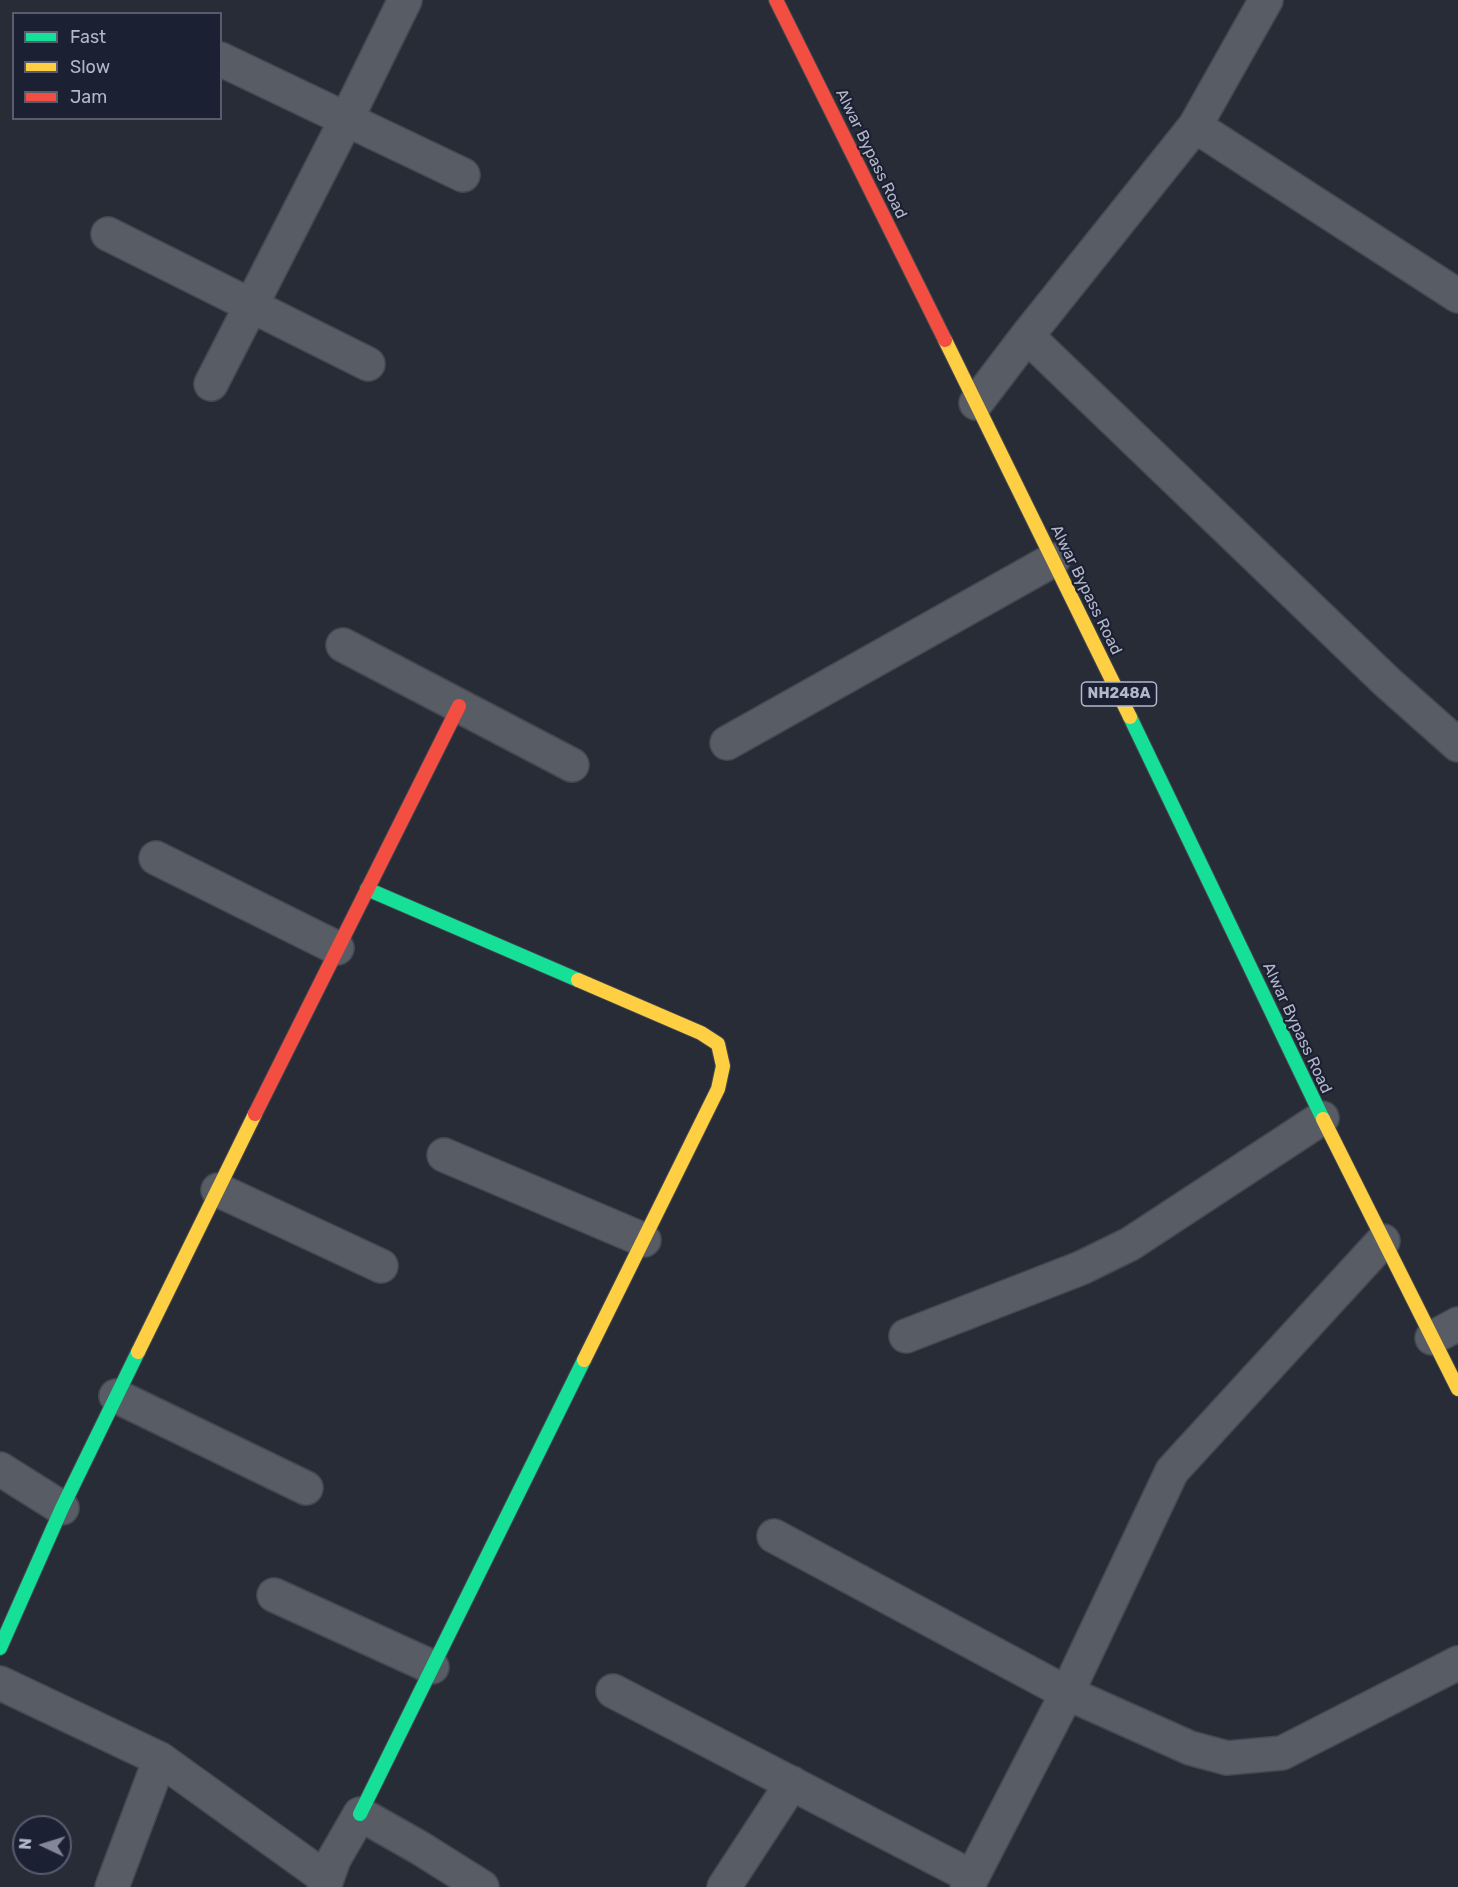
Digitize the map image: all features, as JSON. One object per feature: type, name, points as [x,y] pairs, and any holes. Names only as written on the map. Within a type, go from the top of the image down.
[{"type":"main road","name":"Alwar Bypass Road","points":[[776,0],[1190,840],[1383,1241],[1445,1331],[1458,1389]]},
{"type":"main road","points":[[0,1648],[62,1508],[116,1396],[459,706]]},
{"type":"main road","points":[[360,1814],[718,1089],[723,1065],[718,1044],[701,1033],[367,889]]},
{"type":"street","points":[[211,384],[405,0]]},
{"type":"street","points":[[976,403],[1195,126],[1266,0]]},
{"type":"street","points":[[222,60],[462,175]]},
{"type":"street","points":[[1195,126],[1458,296]]},
{"type":"street","points":[[108,234],[368,363]]},
{"type":"street","points":[[1027,336],[1387,682],[1458,745]]},
{"type":"street","points":[[727,743],[1053,560]]},
{"type":"street","points":[[343,645],[572,765]]},
{"type":"street","points":[[156,858],[337,948]]},
{"type":"street","points":[[906,1336],[1081,1268],[1130,1244],[1322,1118]]},
{"type":"street","points":[[444,1155],[644,1240]]},
{"type":"street","points":[[218,1190],[381,1266]]},
{"type":"street","points":[[613,1690],[792,1783],[969,1882],[1067,1692],[1172,1471],[1383,1241]]},
{"type":"street","points":[[116,1396],[306,1488]]},
{"type":"street","points":[[0,1469],[62,1508]]},
{"type":"street","points":[[774,1536],[1067,1692],[1190,1748],[1227,1758],[1282,1753],[1458,1662]]},
{"type":"street","points":[[274,1595],[432,1667]]},
{"type":"street","points":[[0,1683],[160,1759],[326,1883],[334,1859],[360,1814],[482,1887]]},
{"type":"street","points":[[112,1887],[160,1759]]},
{"type":"street","points":[[724,1887],[792,1783]]},
{"type":"traffic: fast","points":[[1130,717],[1323,1119]]},
{"type":"traffic: fast","points":[[367,889],[578,980]]},
{"type":"traffic: fast","points":[[0,1648],[62,1508],[138,1352]]},
{"type":"traffic: fast","points":[[360,1814],[584,1360]]},
{"type":"traffic: slow","points":[[945,340],[1130,717]]},
{"type":"traffic: slow","points":[[578,980],[701,1033],[718,1044],[723,1066],[718,1089],[584,1360]]},
{"type":"traffic: slow","points":[[138,1352],[255,1114]]},
{"type":"traffic: slow","points":[[1323,1119],[1458,1389]]},
{"type":"traffic: jam","points":[[776,0],[945,340]]},
{"type":"traffic: jam","points":[[255,1114],[459,706]]}]
